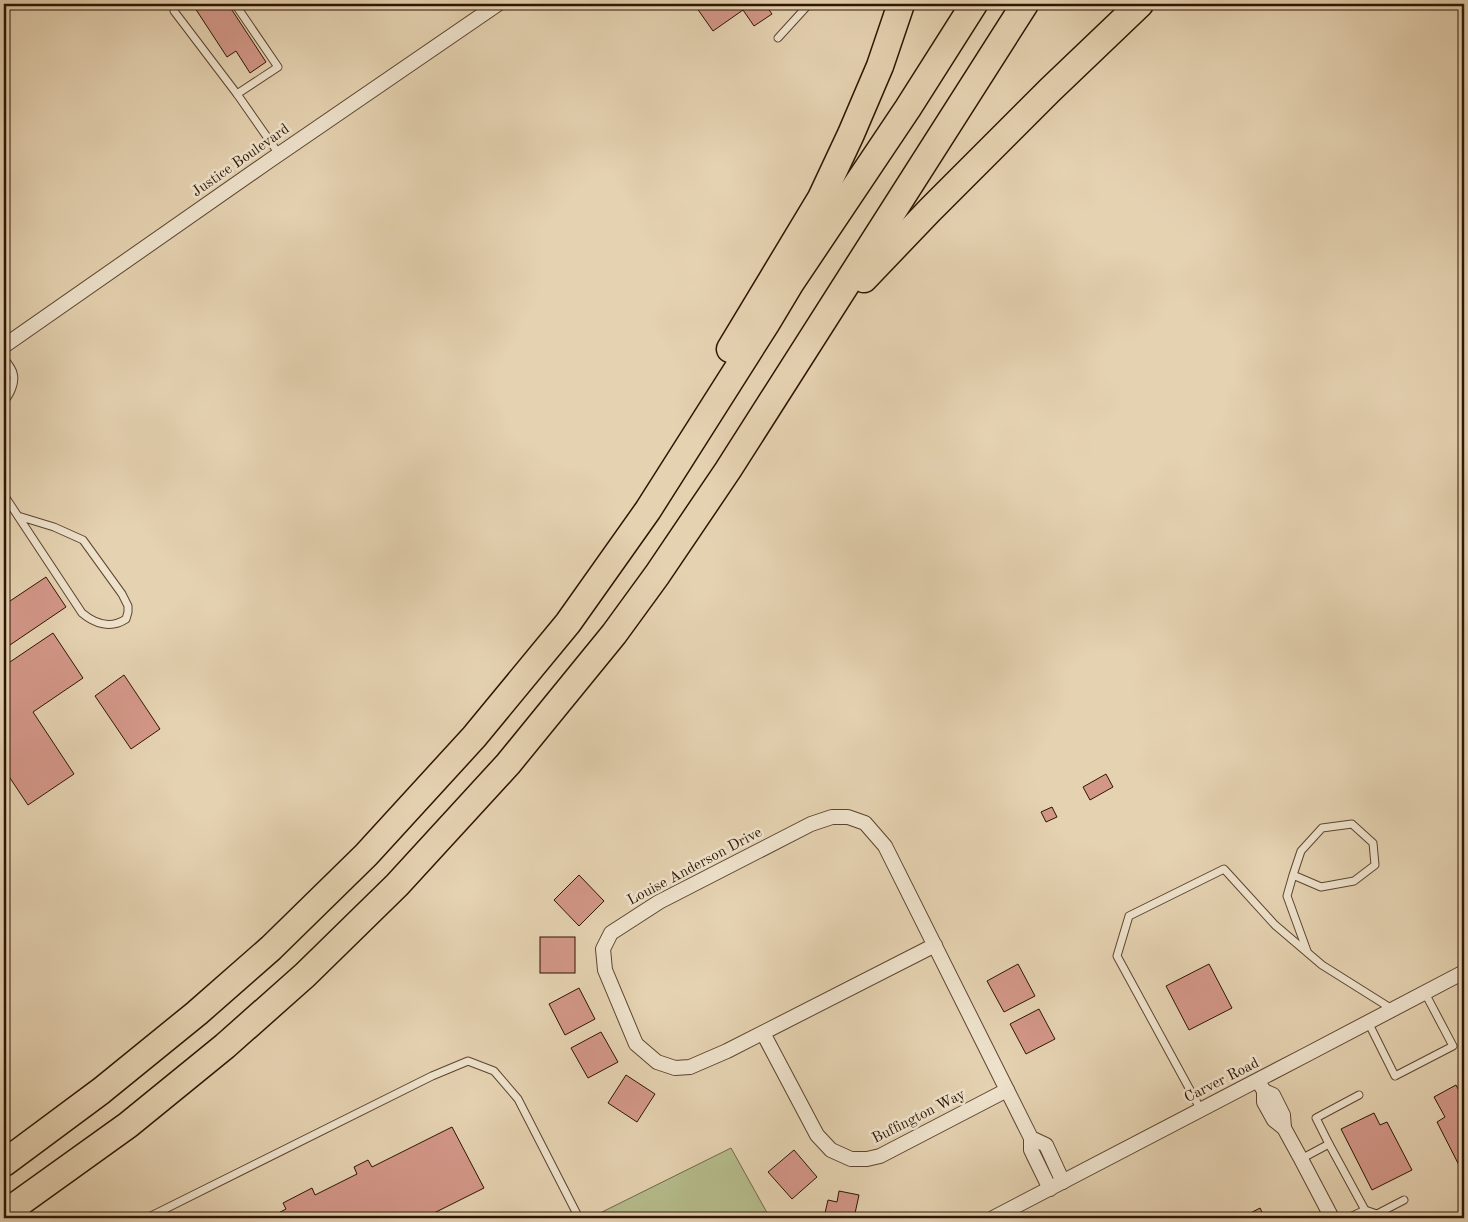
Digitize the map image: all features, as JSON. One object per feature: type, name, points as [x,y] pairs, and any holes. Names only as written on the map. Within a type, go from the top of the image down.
[{"type":"highway","points":[[648,510],[713,376],[821,198],[880,66],[901,4]]},
{"type":"highway","points":[[4,1163],[101,1091],[197,1013],[271,948],[366,855],[474,737],[568,623],[648,510],[790,284],[908,108],[974,4]]},
{"type":"highway","points":[[4,1214],[128,1125],[226,1046],[305,975],[397,885],[508,764],[614,634],[657,575],[728,470],[1025,4]]},
{"type":"highway","points":[[821,325],[936,204],[1050,90],[1140,4]]},
{"type":"street","name":"Justice Boulevard","points":[[4,346],[498,4]]},
{"type":"street","name":"Louise Anderson Drive","points":[[935,945],[727,1052],[690,1067],[675,1068],[656,1062],[636,1044],[605,970],[603,950],[611,933],[659,902],[811,824],[832,817],[848,817],[865,823],[885,846],[935,945],[1031,1138],[1046,1145],[1063,1182]]},
{"type":"street","name":"Carver Road","points":[[993,1218],[1201,1110],[1261,1086],[1368,1022],[1464,972]]},
{"type":"street","name":"Buffington Way","points":[[763,1033],[817,1135],[831,1150],[851,1159],[868,1159],[880,1156],[1007,1090]]},
{"type":"street","points":[[1261,1086],[1264,1102],[1270,1114],[1284,1128],[1332,1218]]},
{"type":"street","points":[[1031,1138],[1031,1150],[1050,1189]]},
{"type":"lane","points":[[176,4],[174,11],[237,94],[279,154]]},
{"type":"lane","points":[[235,4],[278,67],[237,94]]},
{"type":"lane","points":[[778,38],[809,4]]},
{"type":"lane","points":[[4,358],[13,373],[13,383],[4,401]]},
{"type":"lane","points":[[4,495],[82,613],[89,619],[105,625],[114,624],[126,619],[128,606],[122,594],[83,540],[54,527],[18,516]]},
{"type":"lane","points":[[1293,875],[1321,887],[1354,881],[1375,865],[1372,843],[1352,824],[1322,828],[1301,851],[1293,875],[1287,896],[1308,954]]},
{"type":"lane","points":[[1201,1110],[1117,956],[1129,916],[1224,869],[1275,925],[1308,954],[1392,1010]]},
{"type":"lane","points":[[1368,1022],[1395,1076],[1404,1072],[1453,1046],[1426,993]]},
{"type":"lane","points":[[147,1218],[432,1076],[468,1062],[494,1071],[518,1099],[579,1218]]},
{"type":"lane","points":[[1359,1095],[1316,1118],[1365,1210],[1377,1214],[1404,1200]]},
{"type":"lane","points":[[1301,1159],[1329,1144]]},
{"type":"lane","points":[[1348,1218],[1365,1210]]},
{"type":"green space","points":[[731,1148],[770,1218],[604,1218],[600,1213]]},
{"type":"building","points":[[228,4],[266,62],[250,73],[236,51],[227,57],[193,5]]},
{"type":"building","points":[[694,4],[765,4],[772,14],[754,26],[743,10],[713,31]]},
{"type":"building","points":[[46,577],[66,607],[4,649],[4,605]]},
{"type":"building","points":[[53,633],[83,678],[33,712],[74,774],[28,805],[4,769],[4,666]]},
{"type":"building","points":[[124,675],[160,729],[131,749],[95,696]]},
{"type":"building","points":[[1106,774],[1113,787],[1090,800],[1083,787]]},
{"type":"building","points":[[1052,807],[1057,817],[1046,822],[1041,812]]},
{"type":"building","points":[[579,875],[604,901],[579,926],[554,900]]},
{"type":"building","points":[[540,937],[575,937],[575,973],[540,973]]},
{"type":"building","points":[[1018,964],[1035,996],[1004,1012],[987,981]]},
{"type":"building","points":[[1209,964],[1232,1008],[1189,1030],[1166,986]]},
{"type":"building","points":[[579,988],[595,1019],[565,1035],[549,1004]]},
{"type":"building","points":[[1039,1009],[1055,1039],[1026,1054],[1010,1024]]},
{"type":"building","points":[[601,1032],[618,1062],[588,1078],[571,1048]]},
{"type":"building","points":[[626,1075],[655,1094],[637,1122],[608,1103]]},
{"type":"building","points":[[1456,1085],[1464,1100],[1464,1175],[1437,1122],[1445,1117],[1434,1097]]},
{"type":"building","points":[[1374,1113],[1380,1125],[1387,1122],[1412,1170],[1372,1190],[1341,1129]]},
{"type":"building","points":[[452,1127],[484,1188],[424,1218],[269,1218],[286,1209],[283,1203],[312,1188],[315,1195],[357,1174],[354,1167],[368,1160],[372,1167]]},
{"type":"building","points":[[794,1150],[817,1177],[792,1199],[768,1172]]},
{"type":"building","points":[[839,1191],[859,1195],[854,1218],[825,1213],[828,1200],[837,1202]]},
{"type":"building","points":[[1260,1208],[1265,1218],[1241,1218]]}]
